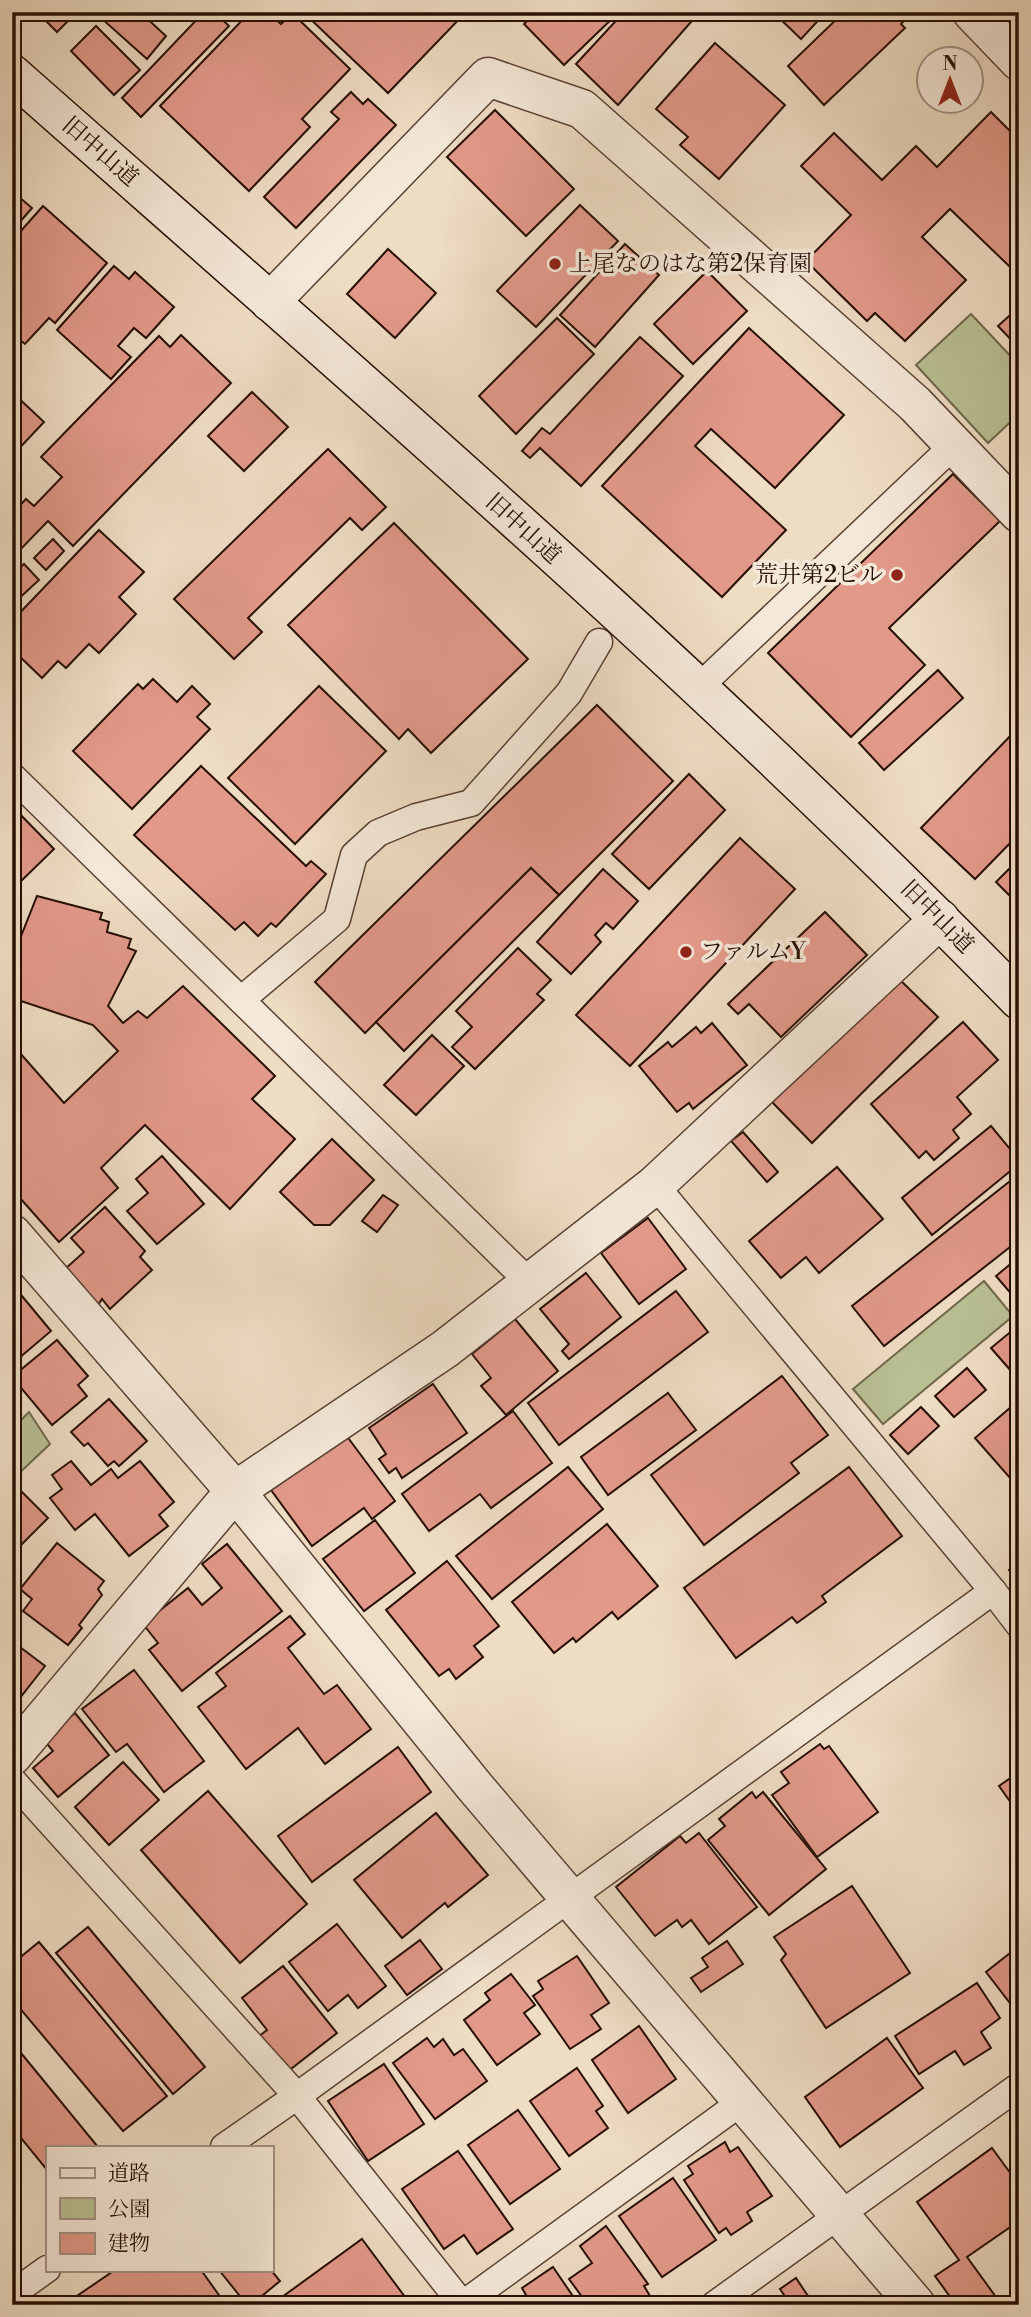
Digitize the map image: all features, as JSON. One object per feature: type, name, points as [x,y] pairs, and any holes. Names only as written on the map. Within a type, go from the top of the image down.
[{"type":"street","points":[[972,12],[1019,61]]},
{"type":"street","name":"旧中山道","points":[[12,74],[535,538],[778,762],[940,919],[1019,1000]]},
{"type":"street","points":[[270,302],[488,77],[582,109],[915,404],[1019,513]]},
{"type":"street","points":[[12,1756],[235,1491],[445,1349],[654,1185],[940,919]]},
{"type":"street","points":[[16,1247],[235,1491],[475,1787],[916,2305]]},
{"type":"lane","points":[[698,688],[954,445]]},
{"type":"lane","points":[[241,1000],[337,919],[354,855],[378,833],[416,817],[471,803],[569,693],[599,642]]},
{"type":"lane","points":[[12,776],[530,1283]]},
{"type":"lane","points":[[654,1185],[1019,1625]]},
{"type":"lane","points":[[225,2146],[993,1591]]},
{"type":"lane","points":[[12,1780],[297,2096],[463,2304],[743,2101]]},
{"type":"lane","points":[[713,2305],[1019,2086]]},
{"type":"lane","points":[[12,2294],[46,2270]]},
{"type":"green space","points":[[971,314],[1019,365],[1019,414],[988,443],[916,365]]},
{"type":"green space","points":[[984,1281],[1013,1316],[883,1424],[853,1389]]},
{"type":"green space","points":[[29,1412],[50,1444],[12,1480],[12,1429]]},
{"type":"building","points":[[37,12],[77,12],[57,32]]},
{"type":"building","points":[[106,12],[140,12],[166,36],[147,59],[101,18]]},
{"type":"building","points":[[204,12],[214,12],[229,26],[141,117],[122,98]]},
{"type":"building","points":[[225,12],[239,12],[232,19]]},
{"type":"building","points":[[250,12],[268,12],[281,24],[292,13],[350,69],[302,119],[310,127],[249,191],[160,106]]},
{"type":"building","points":[[303,12],[466,12],[388,93]]},
{"type":"building","points":[[536,12],[619,12],[564,65],[524,24]]},
{"type":"building","points":[[624,12],[681,12],[691,22],[618,105],[576,64]]},
{"type":"building","points":[[773,12],[826,12],[801,39]]},
{"type":"building","points":[[844,12],[912,12],[901,24],[905,28],[824,105],[788,66]]},
{"type":"building","points":[[96,26],[140,70],[114,95],[71,51]]},
{"type":"building","points":[[715,43],[785,105],[719,179],[680,145],[688,137],[656,109]]},
{"type":"building","points":[[351,92],[363,104],[368,99],[396,125],[296,228],[264,197],[339,119],[331,112]]},
{"type":"building","points":[[495,110],[574,189],[526,236],[447,157]]},
{"type":"building","points":[[991,112],[1019,140],[1019,257],[1009,266],[950,209],[922,237],[966,280],[905,341],[875,313],[867,321],[806,261],[851,215],[801,166],[834,133],[882,180],[916,146],[937,167]]},
{"type":"building","points":[[12,191],[32,208],[12,231]]},
{"type":"building","points":[[580,205],[618,241],[536,327],[497,291]]},
{"type":"building","points":[[43,206],[107,263],[55,323],[49,318],[25,344],[20,340],[12,348],[12,241]]},
{"type":"building","points":[[625,244],[659,275],[595,347],[560,315]]},
{"type":"building","points":[[388,249],[436,293],[395,338],[347,294]]},
{"type":"building","points":[[114,266],[129,279],[135,272],[174,307],[146,338],[134,328],[118,346],[131,357],[111,379],[57,330]]},
{"type":"building","points":[[707,271],[747,311],[693,364],[654,324]]},
{"type":"building","points":[[1019,307],[1019,348],[998,326]]},
{"type":"building","points":[[557,318],[594,354],[516,434],[479,396]]},
{"type":"building","points":[[749,328],[844,415],[775,488],[711,429],[695,446],[786,530],[722,597],[602,486]]},
{"type":"building","points":[[181,335],[231,383],[73,546],[48,521],[18,552],[12,547],[12,514],[26,499],[34,506],[62,477],[41,457],[159,336],[170,347]]},
{"type":"building","points":[[640,337],[683,376],[581,486],[540,448],[530,458],[522,451],[542,428],[550,434]]},
{"type":"building","points":[[12,392],[44,422],[12,456]]},
{"type":"building","points":[[252,392],[288,427],[244,471],[208,436]]},
{"type":"building","points":[[328,449],[386,507],[362,530],[350,518],[248,618],[262,632],[234,659],[174,599]]},
{"type":"building","name":"荒井第2ビル","points":[[953,474],[1000,521],[889,628],[925,665],[851,737],[768,653]]},
{"type":"building","points":[[394,523],[528,659],[431,753],[408,729],[399,739],[288,625]]},
{"type":"building","points":[[99,530],[144,572],[119,597],[136,614],[99,653],[89,644],[66,668],[58,661],[42,678],[16,653],[12,657],[12,621]]},
{"type":"building","points":[[53,539],[64,551],[46,570],[34,558]]},
{"type":"building","points":[[24,564],[39,580],[15,602],[12,599],[12,575]]},
{"type":"building","points":[[938,670],[963,698],[884,770],[859,743]]},
{"type":"building","points":[[153,679],[177,702],[192,686],[210,704],[197,717],[210,729],[132,809],[73,751],[138,684],[143,689]]},
{"type":"building","points":[[319,686],[386,751],[295,844],[228,778]]},
{"type":"building","points":[[597,705],[673,781],[559,895],[531,868],[365,1033],[315,982]]},
{"type":"building","points":[[1019,727],[1019,834],[975,879],[921,828]]},
{"type":"building","points":[[201,766],[306,866],[311,861],[326,874],[276,927],[271,923],[258,936],[244,922],[235,930],[134,835]]},
{"type":"building","points":[[689,774],[725,810],[649,889],[612,854]]},
{"type":"building","points":[[12,806],[54,849],[12,890]]},
{"type":"building","name":"ファルムY","points":[[740,838],[795,889],[630,1066],[576,1015]]},
{"type":"building","points":[[1019,859],[1019,905],[996,882]]},
{"type":"building","points":[[531,868],[559,895],[404,1051],[376,1022]]},
{"type":"building","points":[[603,869],[638,901],[613,929],[606,923],[595,935],[601,942],[571,974],[537,942]]},
{"type":"building","points":[[37,896],[102,913],[100,919],[109,922],[107,932],[131,939],[128,948],[136,951],[108,1006],[123,1023],[138,1011],[147,1018],[183,986],[275,1076],[252,1099],[295,1139],[230,1209],[145,1125],[101,1168],[118,1188],[59,1242],[12,1189],[12,1044],[64,1103],[118,1051],[93,1025],[12,998],[12,959]]},
{"type":"building","points":[[825,912],[867,955],[781,1037],[749,1004],[738,1014],[728,1004]]},
{"type":"building","points":[[518,948],[551,980],[537,994],[544,1000],[475,1069],[452,1047],[472,1027],[456,1011]]},
{"type":"building","points":[[896,976],[938,1017],[812,1143],[770,1100]]},
{"type":"building","points":[[963,1022],[998,1060],[957,1097],[971,1114],[953,1130],[959,1138],[934,1160],[926,1151],[919,1158],[871,1104]]},
{"type":"building","points":[[712,1023],[747,1065],[693,1109],[689,1103],[677,1112],[639,1066],[668,1042],[672,1047],[696,1027],[701,1033]]},
{"type":"building","points":[[432,1035],[464,1066],[416,1115],[384,1085]]},
{"type":"building","points":[[991,1126],[1019,1160],[1019,1164],[932,1235],[902,1198]]},
{"type":"building","points":[[743,1132],[778,1172],[767,1182],[731,1141]]},
{"type":"building","points":[[332,1139],[374,1180],[330,1225],[314,1225],[280,1192]]},
{"type":"building","points":[[162,1156],[204,1204],[157,1244],[127,1211],[148,1193],[136,1179]]},
{"type":"building","points":[[837,1167],[883,1219],[819,1273],[806,1257],[781,1278],[749,1241]]},
{"type":"building","points":[[1019,1174],[1019,1240],[884,1346],[852,1306]]},
{"type":"building","points":[[383,1195],[398,1205],[377,1232],[362,1221]]},
{"type":"building","points":[[105,1207],[145,1251],[140,1257],[152,1270],[110,1309],[102,1299],[98,1305],[65,1269],[84,1252],[71,1238]]},
{"type":"building","points":[[648,1218],[686,1269],[639,1304],[601,1253]]},
{"type":"building","points":[[1019,1257],[1019,1303],[996,1276]]},
{"type":"building","points":[[586,1273],[621,1317],[569,1359],[562,1351],[569,1344],[540,1309]]},
{"type":"building","points":[[12,1284],[51,1331],[12,1364]]},
{"type":"building","points":[[676,1291],[708,1332],[559,1445],[528,1403]]},
{"type":"building","points":[[515,1319],[558,1371],[506,1415],[481,1386],[491,1378],[472,1354]]},
{"type":"building","points":[[1019,1325],[1019,1380],[991,1348]]},
{"type":"building","points":[[57,1340],[88,1376],[78,1385],[87,1396],[52,1425],[12,1377]]},
{"type":"building","points":[[967,1368],[986,1390],[954,1417],[935,1396]]},
{"type":"building","points":[[782,1376],[828,1435],[791,1463],[799,1473],[704,1545],[651,1475]]},
{"type":"building","points":[[433,1384],[467,1433],[402,1478],[396,1468],[389,1473],[379,1459],[386,1454],[369,1428]]},
{"type":"building","points":[[668,1393],[696,1430],[608,1495],[581,1457]]},
{"type":"building","points":[[12,1396],[19,1404],[15,1408],[21,1415],[12,1422]]},
{"type":"building","points":[[109,1399],[147,1441],[119,1466],[114,1461],[108,1466],[88,1443],[84,1446],[71,1432]]},
{"type":"building","points":[[1019,1400],[1019,1471],[1010,1478],[975,1438]]},
{"type":"building","points":[[921,1407],[939,1426],[908,1454],[890,1435]]},
{"type":"building","points":[[513,1411],[552,1463],[491,1508],[480,1494],[429,1531],[402,1494]]},
{"type":"building","points":[[346,1435],[395,1501],[372,1519],[364,1508],[312,1546],[271,1490]]},
{"type":"building","points":[[71,1461],[91,1485],[111,1469],[118,1478],[140,1461],[174,1502],[159,1515],[168,1526],[129,1556],[95,1514],[75,1530],[50,1498],[62,1489],[52,1475]]},
{"type":"building","points":[[568,1467],[603,1509],[492,1599],[456,1556]]},
{"type":"building","points":[[849,1467],[902,1536],[822,1596],[826,1602],[797,1623],[792,1617],[736,1658],[684,1588]]},
{"type":"building","points":[[14,1484],[48,1518],[16,1550],[12,1546]]},
{"type":"building","points":[[375,1520],[415,1573],[364,1611],[323,1559]]},
{"type":"building","points":[[607,1524],[658,1586],[618,1619],[612,1612],[576,1642],[573,1638],[554,1653],[512,1602]]},
{"type":"building","points":[[57,1543],[104,1581],[98,1589],[102,1595],[79,1625],[82,1628],[68,1645],[23,1611],[32,1599],[20,1589]]},
{"type":"building","points":[[227,1544],[282,1611],[182,1691],[149,1650],[158,1643],[143,1624],[188,1588],[202,1605],[222,1588],[202,1564]]},
{"type":"building","points":[[447,1561],[499,1626],[474,1646],[483,1657],[456,1679],[449,1669],[439,1676],[386,1610]]},
{"type":"building","points":[[1019,1563],[1019,1583],[1009,1570]]},
{"type":"building","points":[[290,1616],[305,1634],[288,1648],[324,1694],[337,1685],[371,1729],[325,1764],[298,1728],[246,1769],[198,1707],[226,1686],[216,1673]]},
{"type":"building","points":[[12,1641],[45,1666],[12,1708]]},
{"type":"building","points":[[134,1670],[204,1761],[164,1792],[127,1744],[116,1752],[82,1709]]},
{"type":"building","points":[[75,1713],[109,1755],[58,1797],[33,1768],[53,1751],[43,1739]]},
{"type":"building","points":[[820,1744],[824,1749],[829,1746],[878,1812],[817,1857],[772,1795],[789,1783],[781,1772]]},
{"type":"building","points":[[398,1747],[431,1792],[312,1882],[278,1836]]},
{"type":"building","points":[[123,1762],[159,1800],[109,1845],[75,1807]]},
{"type":"building","points":[[1019,1772],[1019,1814],[999,1786]]},
{"type":"building","points":[[208,1791],[307,1904],[240,1963],[141,1850]]},
{"type":"building","points":[[752,1792],[756,1798],[763,1792],[826,1869],[769,1915],[708,1840],[725,1826],[719,1819]]},
{"type":"building","points":[[436,1813],[488,1875],[448,1907],[445,1903],[402,1938],[354,1880]]},
{"type":"building","points":[[699,1833],[757,1907],[709,1944],[691,1920],[682,1927],[677,1920],[655,1936],[616,1887],[680,1836],[686,1843]]},
{"type":"building","points":[[852,1886],[910,1973],[826,2028],[781,1960],[786,1954],[774,1937]]},
{"type":"building","points":[[337,1924],[386,1986],[358,2008],[348,1995],[328,2011],[289,1962]]},
{"type":"building","points":[[88,1927],[205,2067],[173,2094],[56,1953]]},
{"type":"building","points":[[420,1940],[442,1969],[407,1995],[385,1966]]},
{"type":"building","points":[[727,1941],[743,1964],[701,1992],[691,1978],[708,1967],[702,1958]]},
{"type":"building","points":[[39,1942],[167,2096],[123,2131],[12,1999],[12,1964]]},
{"type":"building","points":[[1019,1946],[1019,2015],[986,1972]]},
{"type":"building","points":[[577,1956],[609,2003],[591,2015],[601,2029],[570,2049],[533,1996],[543,1989],[538,1981]]},
{"type":"building","points":[[283,1966],[337,2033],[287,2072],[258,2037],[267,2030],[242,1998]]},
{"type":"building","points":[[511,1974],[535,2005],[524,2013],[540,2034],[497,2065],[464,2020],[490,2000],[485,1993]]},
{"type":"building","points":[[977,1983],[1000,2018],[981,2032],[991,2048],[964,2065],[955,2051],[919,2074],[895,2036]]},
{"type":"building","points":[[639,2026],[676,2079],[628,2113],[592,2060]]},
{"type":"building","points":[[427,2038],[434,2047],[443,2039],[454,2055],[463,2049],[487,2081],[435,2119],[393,2063]]},
{"type":"building","points":[[887,2038],[923,2088],[840,2147],[805,2097]]},
{"type":"building","points":[[12,2042],[97,2146],[46,2146],[46,2169],[12,2127]]},
{"type":"building","points":[[384,2064],[424,2124],[368,2161],[328,2101]]},
{"type":"building","points":[[577,2068],[603,2106],[596,2111],[608,2128],[569,2156],[530,2101]]},
{"type":"building","points":[[518,2110],[560,2169],[510,2204],[468,2145]]},
{"type":"building","points":[[725,2142],[730,2152],[738,2147],[772,2196],[747,2212],[752,2221],[731,2235],[726,2228],[719,2233],[684,2180],[693,2174],[688,2166]]},
{"type":"building","points":[[992,2148],[1019,2185],[1019,2221],[967,2257],[996,2297],[986,2305],[956,2305],[935,2276],[959,2260],[917,2202]]},
{"type":"building","points":[[458,2151],[513,2229],[477,2254],[464,2235],[444,2249],[402,2189]]},
{"type":"building","points":[[673,2178],[716,2240],[662,2277],[619,2216]]},
{"type":"building","points":[[606,2226],[648,2284],[644,2286],[650,2296],[638,2305],[627,2305],[621,2297],[611,2305],[588,2305],[569,2279],[592,2263],[580,2246]]},
{"type":"building","points":[[362,2239],[411,2305],[271,2305]]},
{"type":"building","points":[[553,2267],[579,2305],[512,2305],[526,2295],[522,2288]]},
{"type":"building","points":[[112,2272],[202,2272],[226,2305],[65,2304]]},
{"type":"building","points":[[221,2272],[273,2272],[280,2281],[251,2305],[247,2305]]},
{"type":"building","points":[[796,2278],[814,2305],[791,2305],[780,2289]]},
{"type":"building","points":[[763,2297],[769,2305],[753,2305]]},
{"type":"place","name":"上尾なのはな第2保育園","points":[[555,264]]},
{"type":"place","name":"荒井第2ビル","points":[[897,575]]},
{"type":"place","name":"ファルムY","points":[[686,952]]}]
